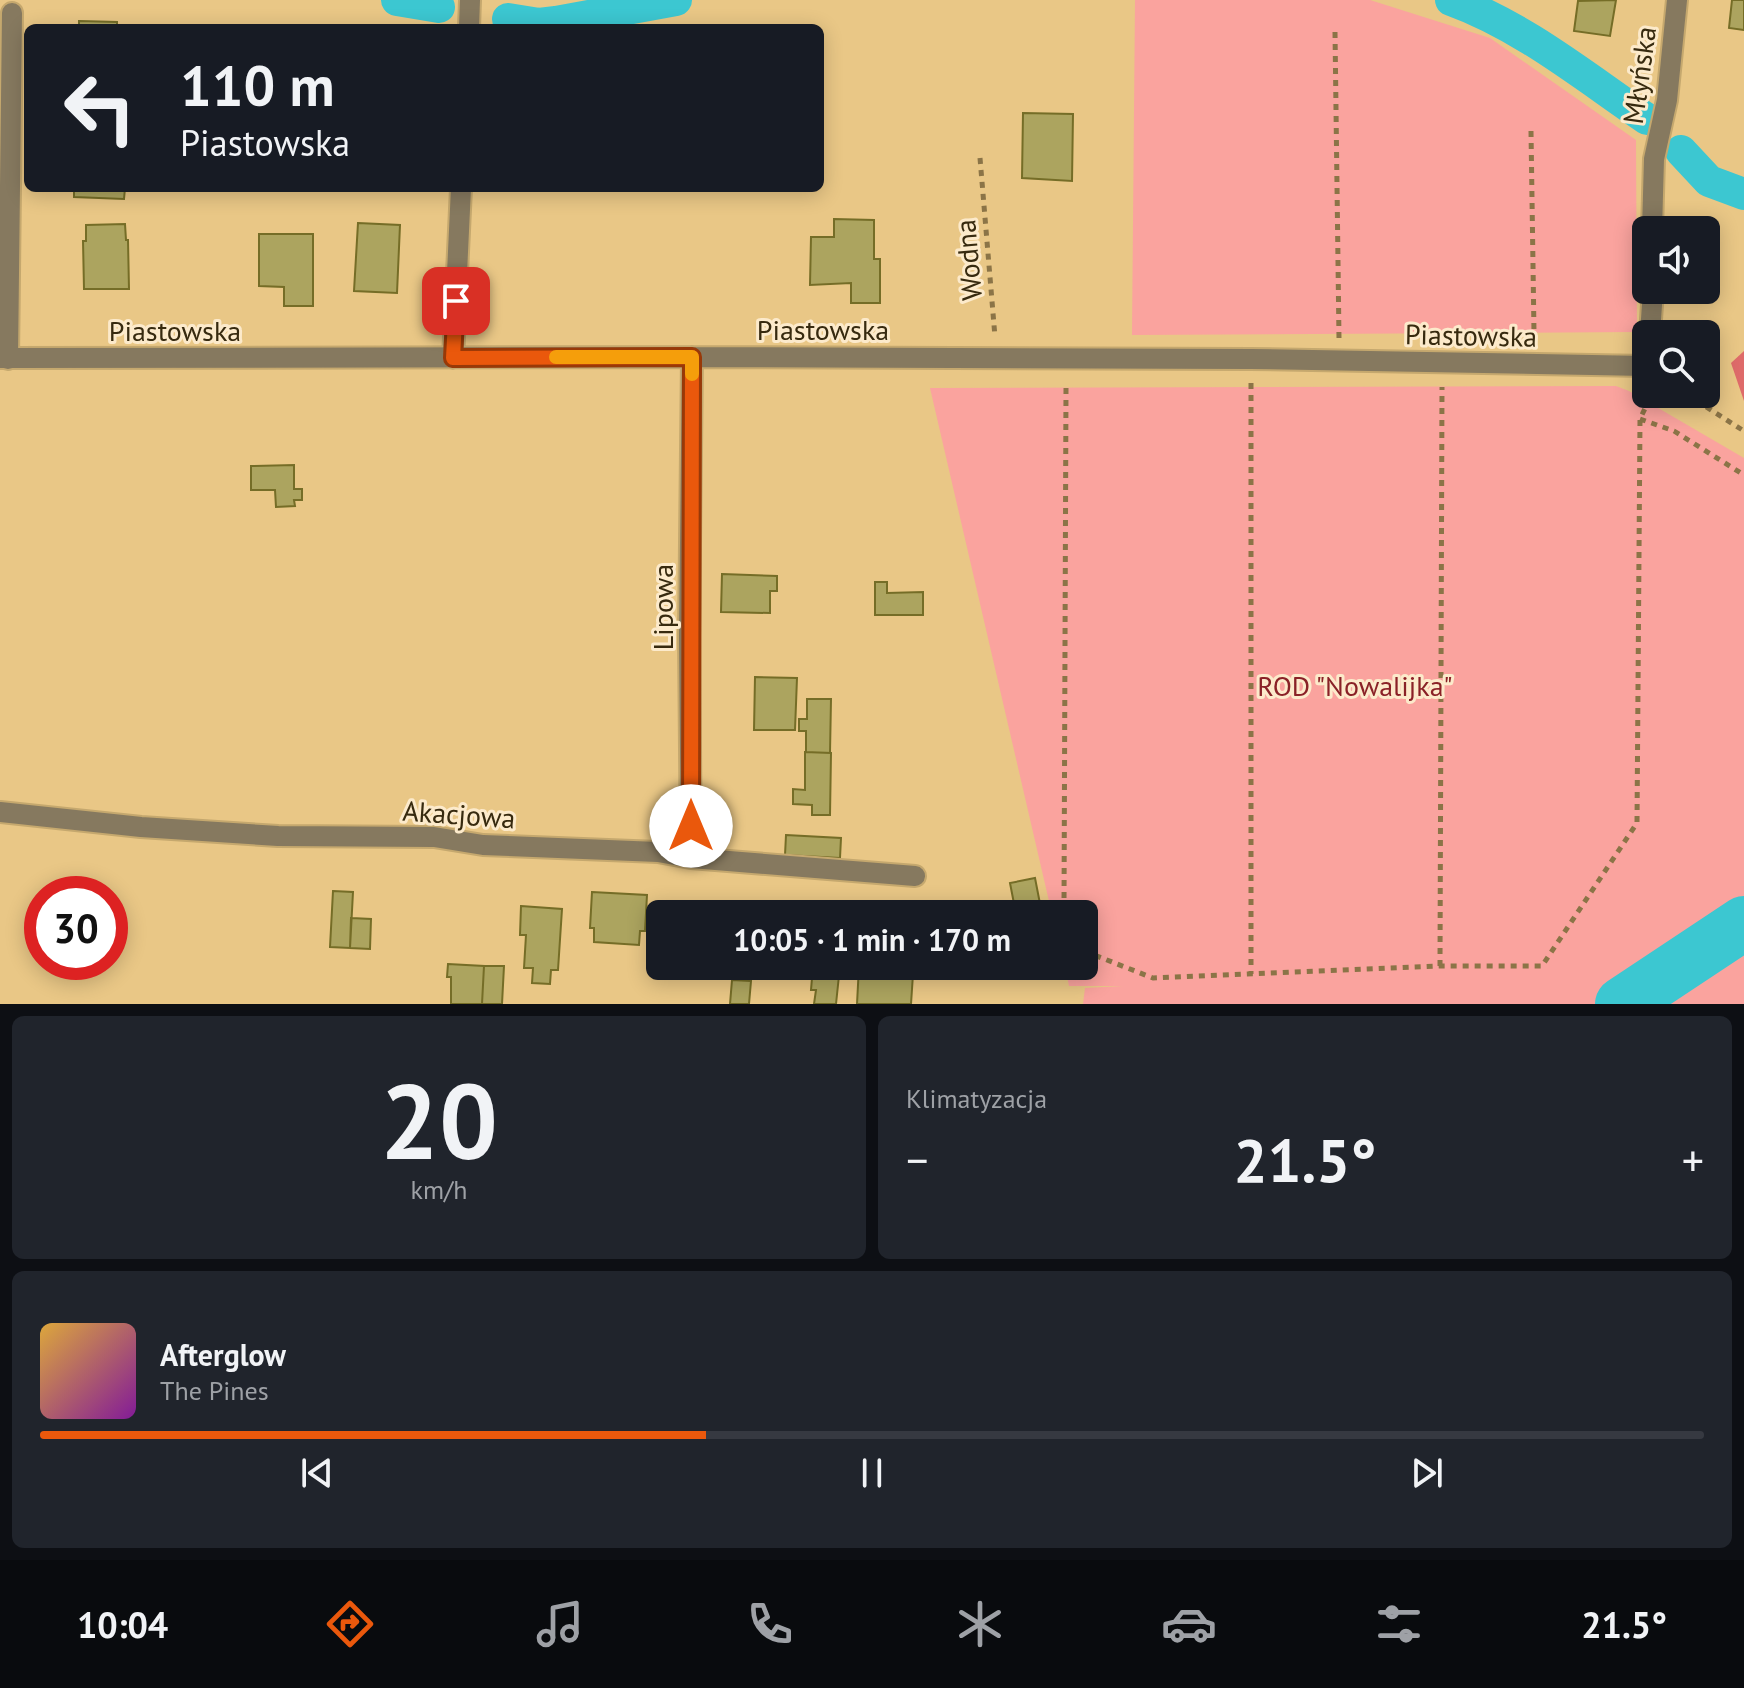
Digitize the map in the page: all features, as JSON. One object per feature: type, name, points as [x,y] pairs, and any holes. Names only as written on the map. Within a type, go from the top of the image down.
[{"type":"street","points":[[469,24],[470,0]]},
{"type":"street","name":"Młyńska","points":[[1652,216],[1654,159],[1667,100],[1677,0]]},
{"type":"street","points":[[4,358],[12,13]]},
{"type":"street","points":[[453,358],[461,192]]},
{"type":"street","name":"Lipowa","points":[[691,858],[689,637],[692,357]]},
{"type":"street","name":"Piastowska","points":[[4,358],[997,358],[1632,366]]},
{"type":"street","name":"Akacjowa","points":[[0,812],[141,827],[248,834],[434,837],[483,845],[658,852],[691,858],[915,876]]},
{"type":"path","points":[[1335,32],[1339,334]]},
{"type":"path","points":[[1531,131],[1534,332]]},
{"type":"path","name":"Wodna","points":[[980,158],[997,358]]},
{"type":"path","points":[[1440,966],[1442,387]]},
{"type":"path","points":[[1064,900],[1066,388]]},
{"type":"path","points":[[1251,388],[1251,974]]},
{"type":"path","points":[[1098,956],[1153,978],[1440,966],[1542,966],[1637,823],[1640,419],[1645,408]]},
{"type":"path","points":[[1708,408],[1744,431]]},
{"type":"path","points":[[1640,419],[1674,431],[1744,475]]},
{"type":"green space","points":[[1135,0],[1370,0],[1490,38],[1636,140],[1632,304],[1637,304],[1637,320],[1632,320],[1632,332],[1132,335]]},
{"type":"green space","name":"ROD \"Nowalijka\"","points":[[1616,386],[1632,393],[1632,408],[1658,408],[1744,458],[1744,1004],[1083,1004],[1085,988],[1123,986],[1069,986],[1068,980],[1098,980],[1098,900],[1049,900],[930,388]]},
{"type":"shaded area","points":[[1744,351],[1744,401],[1731,363]]},
{"type":"building","points":[[1616,0],[1610,36],[1574,31],[1578,1]]},
{"type":"building","points":[[1732,0],[1744,0],[1744,30],[1729,28]]},
{"type":"building","points":[[79,21],[117,22],[117,24],[79,24]]},
{"type":"building","points":[[1023,113],[1073,114],[1072,181],[1022,178]]},
{"type":"building","points":[[74,192],[125,192],[124,199],[74,197]]},
{"type":"building","points":[[834,219],[874,220],[874,259],[880,259],[880,303],[851,303],[851,283],[810,285],[811,237],[834,237]]},
{"type":"building","points":[[358,223],[400,225],[397,293],[354,291]]},
{"type":"building","points":[[125,224],[129,289],[84,289],[83,241],[86,241],[86,225]]},
{"type":"building","points":[[259,234],[313,234],[313,306],[284,306],[284,287],[259,286]]},
{"type":"building","points":[[294,465],[294,489],[302,489],[302,500],[294,500],[295,506],[276,507],[275,490],[251,490],[251,466]]},
{"type":"building","points":[[722,574],[777,576],[777,591],[770,591],[770,613],[721,612]]},
{"type":"building","points":[[875,582],[887,582],[887,593],[923,592],[923,615],[875,615]]},
{"type":"building","points":[[755,677],[797,678],[795,730],[754,730]]},
{"type":"building","points":[[807,699],[831,699],[830,753],[806,752],[806,731],[799,731],[799,719],[807,719]]},
{"type":"building","points":[[805,752],[831,753],[830,815],[812,815],[812,805],[793,804],[793,789],[805,790]]},
{"type":"building","points":[[786,835],[841,838],[840,858],[785,855]]},
{"type":"building","points":[[1035,878],[1039,900],[1013,900],[1010,883]]},
{"type":"building","points":[[333,891],[353,892],[350,948],[330,947]]},
{"type":"building","points":[[592,892],[647,895],[645,931],[640,931],[639,945],[594,942],[594,928],[590,928]]},
{"type":"building","points":[[521,906],[562,909],[558,970],[551,970],[550,984],[532,983],[533,968],[524,968],[526,935],[520,935]]},
{"type":"building","points":[[351,918],[371,919],[370,949],[350,948]]},
{"type":"building","points":[[448,964],[484,966],[482,1004],[451,1004]]},
{"type":"building","points":[[484,966],[504,966],[502,1004],[482,1004]]},
{"type":"building","points":[[732,980],[751,981],[749,1004],[730,1004]]},
{"type":"building","points":[[812,980],[839,980],[836,1004],[814,1004],[816,990],[811,990]]},
{"type":"building","points":[[858,980],[913,980],[911,1004],[857,1004]]},
{"type":"waterway","points":[[397,0],[439,7]]},
{"type":"waterway","points":[[508,19],[539,24],[676,0]]},
{"type":"waterway","points":[[1451,0],[1528,38],[1647,119]]},
{"type":"waterway","points":[[1681,151],[1709,181],[1744,194]]},
{"type":"waterway","points":[[1622,1004],[1744,923]]},
{"type":"slow traffic","points":[[556,357],[692,357],[692,374]]},
{"type":"route","points":[[456,301],[453,358],[692,357],[689,637],[691,826]]}]
